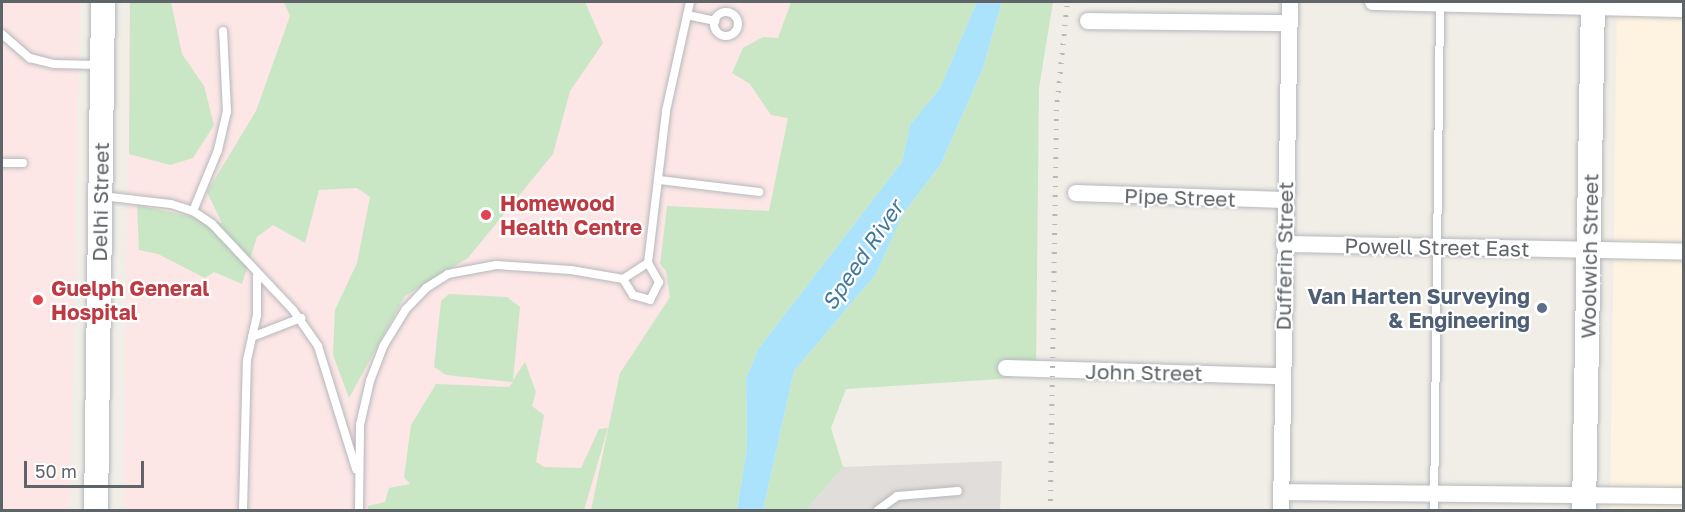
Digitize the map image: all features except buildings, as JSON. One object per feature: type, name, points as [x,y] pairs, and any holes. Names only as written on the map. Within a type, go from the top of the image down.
[{"type":"street","name":"Delhi Street","points":[[96,510],[104,2]]},
{"type":"street","name":"Dufferin Street","points":[[1281,510],[1284,200],[1290,2]]},
{"type":"street","points":[[1373,2],[1593,5],[1683,9]]},
{"type":"street","name":"Woolwich Street","points":[[1585,502],[1593,5]]},
{"type":"street","points":[[1088,21],[1289,23]]},
{"type":"street","name":"Pipe Street","points":[[1076,193],[1284,200]]},
{"type":"street","name":"Powell Street East","points":[[1284,244],[1683,252]]},
{"type":"street","name":"John Street","points":[[1006,368],[1282,376]]},
{"type":"street","points":[[1282,492],[1434,502],[1585,502],[1683,496]]},
{"type":"lane","points":[[623,279],[633,295],[650,300],[659,282],[648,263],[666,111],[690,2]]},
{"type":"lane","points":[[1434,502],[1439,247],[1440,2]]},
{"type":"lane","points":[[687,15],[715,21]]},
{"type":"lane","points":[[193,211],[218,150],[227,112],[223,31]]},
{"type":"lane","points":[[2,34],[30,58],[54,64],[102,66]]},
{"type":"lane","points":[[2,163],[23,163]]},
{"type":"lane","points":[[659,180],[759,192]]},
{"type":"lane","points":[[100,196],[171,204],[193,211],[212,225],[257,275],[301,318],[318,346],[357,472]]},
{"type":"lane","points":[[359,510],[357,472],[360,425],[370,381],[384,345],[426,288],[448,274],[495,265],[571,270],[623,279],[648,263]]},
{"type":"lane","points":[[243,510],[247,360],[257,315],[257,275]]},
{"type":"lane","points":[[252,337],[301,318]]},
{"type":"lane","points":[[878,510],[897,496],[958,491]]},
{"type":"shaded area","name":"Guelph General Hospital","points":[[2,2],[80,2],[70,510],[2,510]]},
{"type":"shaded area","name":"Homewood Health Centre","points":[[129,2],[967,2],[744,377],[719,510],[124,510]]},
{"type":"shaded area","points":[[1617,2],[1683,2],[1683,510],[1610,510]]},
{"type":"shaded area","points":[[1002,461],[1000,510],[806,510],[843,467]]},
{"type":"green space","points":[[130,2],[171,2],[182,54],[204,86],[214,125],[193,158],[170,165],[129,154]]},
{"type":"green space","points":[[284,2],[585,2],[603,43],[570,91],[553,154],[468,258],[405,296],[349,398],[333,355],[335,310],[357,263],[370,197],[357,188],[319,190],[305,243],[273,225],[257,237],[242,284],[214,272],[205,278],[158,254],[139,250],[137,205],[222,223],[207,192],[256,111],[290,16]]},
{"type":"green space","points":[[791,2],[977,2],[940,88],[910,125],[902,162],[759,348],[746,378],[747,448],[737,510],[591,510],[620,373],[670,297],[666,271],[660,264],[667,206],[769,211],[788,118],[771,115],[750,84],[732,73],[743,48],[763,37],[778,38]]},
{"type":"green space","points":[[1002,2],[1053,2],[1039,88],[1036,373],[1001,379],[846,389],[831,428],[843,467],[806,510],[763,510],[794,371],[876,274],[903,214],[941,164],[983,68]]},
{"type":"green space","points":[[449,294],[507,297],[520,307],[513,380],[525,362],[536,392],[532,406],[544,415],[536,462],[544,467],[581,468],[599,429],[608,428],[584,510],[368,510],[368,506],[385,502],[389,488],[410,484],[404,477],[411,425],[436,384],[509,387],[513,382],[446,375],[434,367],[441,301]]},
{"type":"water","name":"Speed River","points":[[977,2],[1002,2],[983,68],[941,164],[903,214],[876,274],[794,371],[763,510],[737,510],[747,448],[746,378],[759,348],[902,162],[910,125],[940,88]]},
{"type":"railway","points":[[1050,510],[1056,111],[1067,2]]},
{"type":"place","name":"Homewood Health Centre","points":[[486,215]]},
{"type":"place","name":"Guelph General Hospital","points":[[38,300]]},
{"type":"place","name":"Van Harten Surveying & Engineering","points":[[1542,308]]}]
